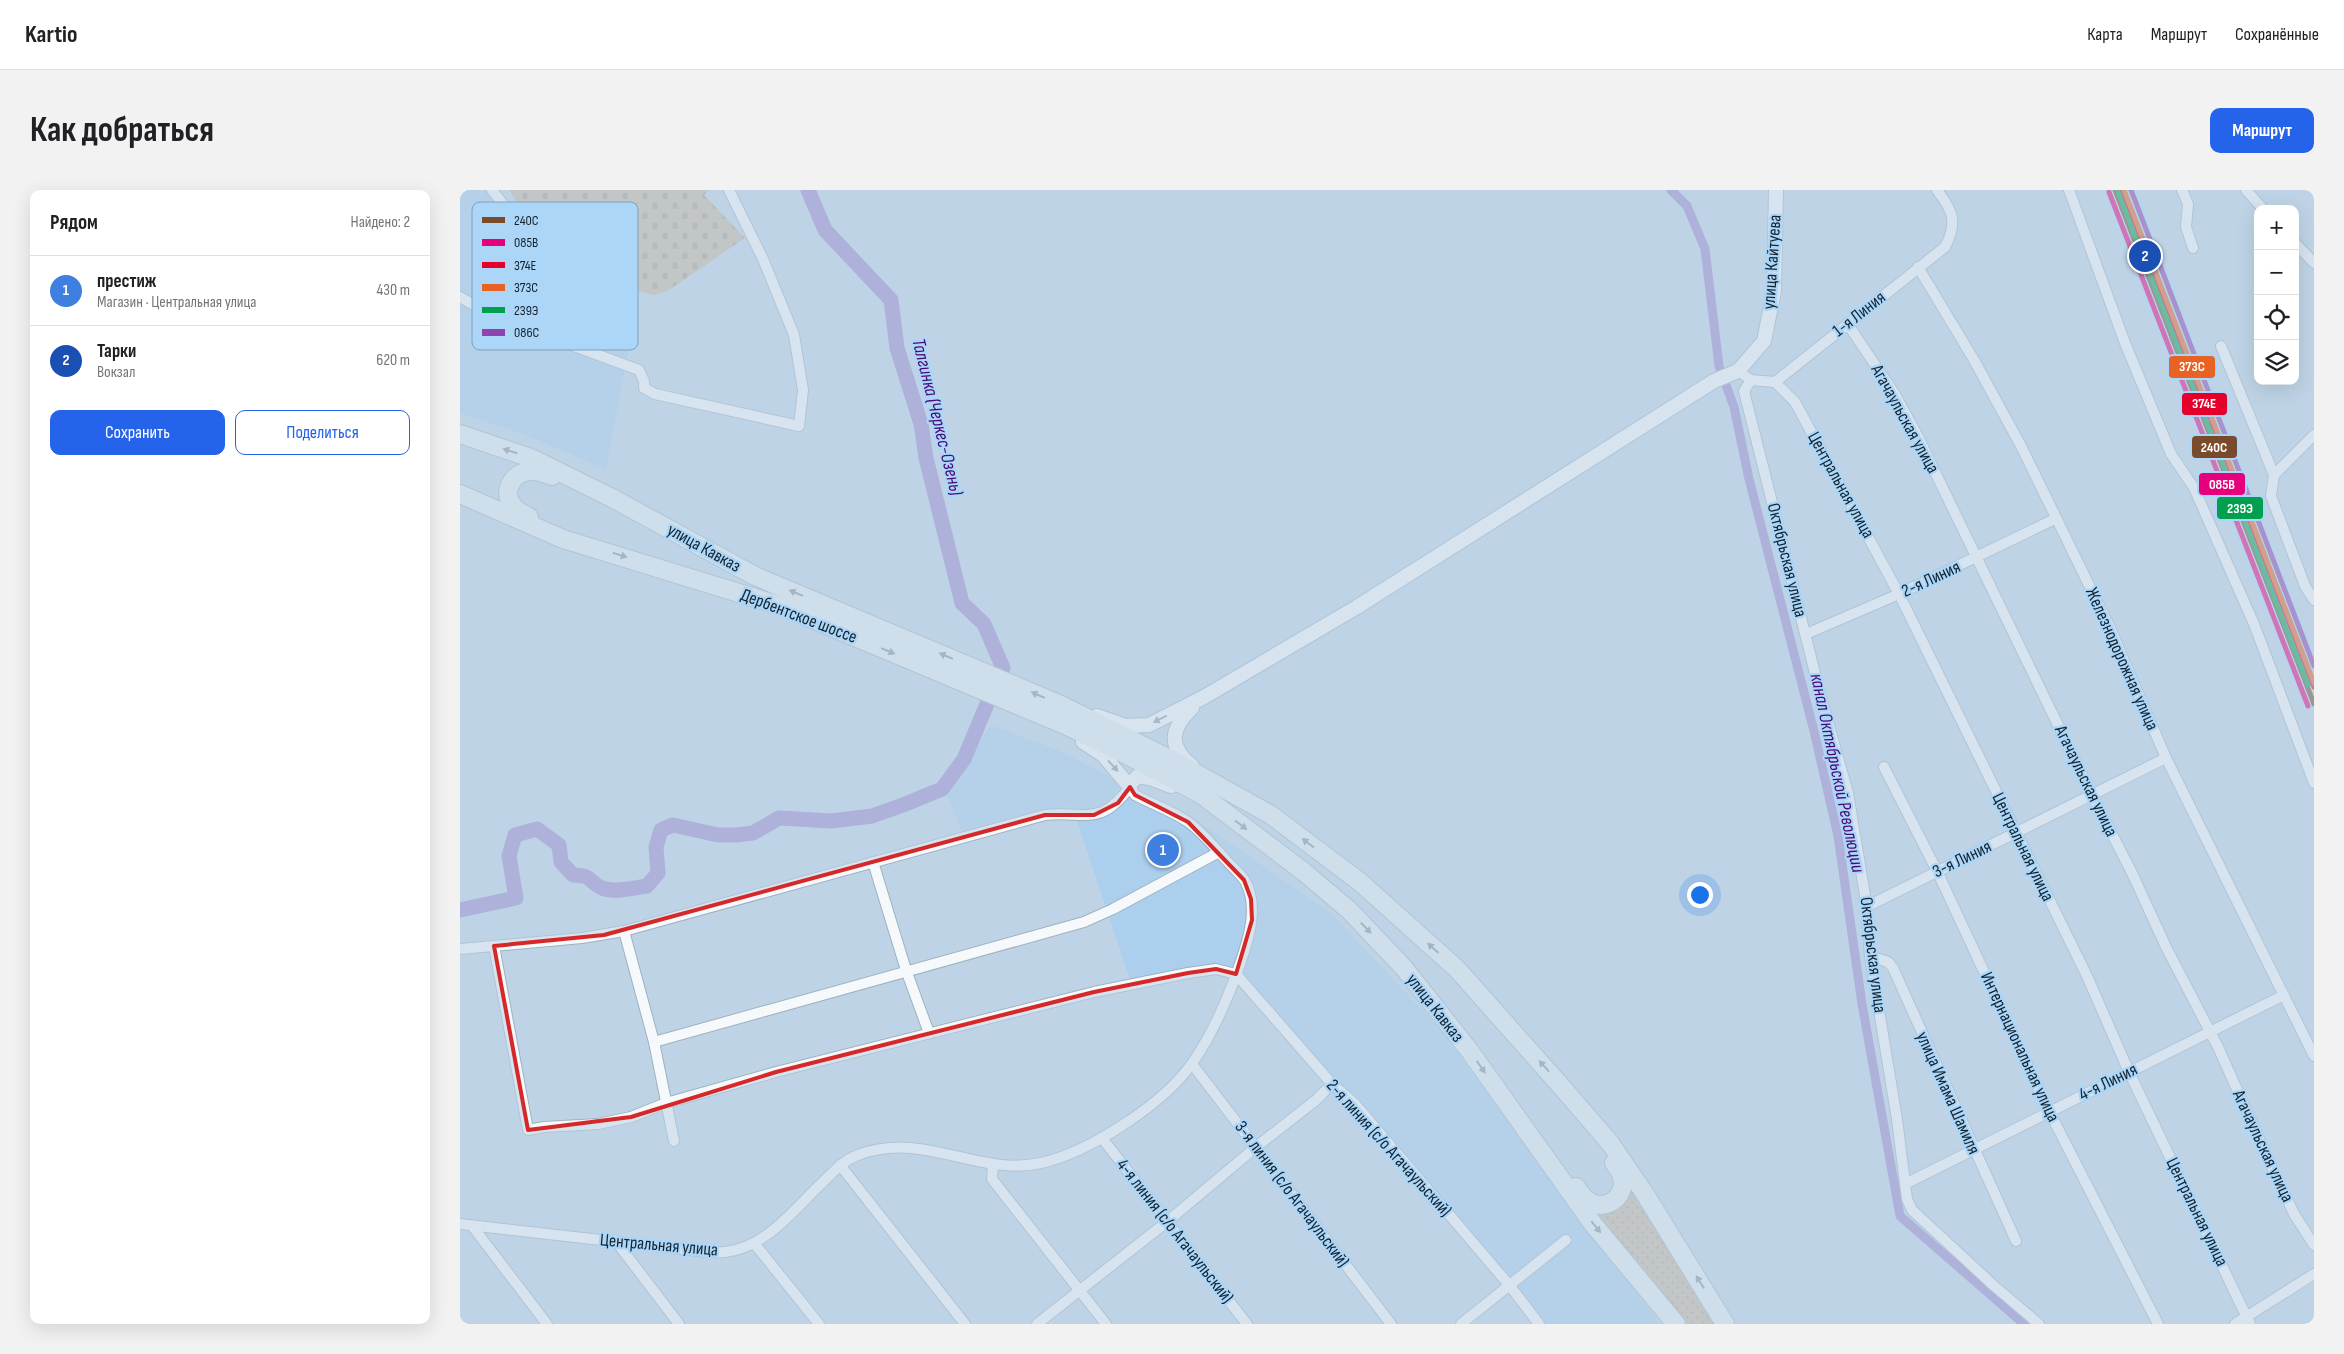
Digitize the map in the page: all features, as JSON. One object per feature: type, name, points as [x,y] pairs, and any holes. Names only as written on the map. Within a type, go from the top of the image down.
[{"type":"highway","name":"улица Кавказ","points":[[460,434],[531,458],[612,498],[755,576],[1061,705],[1207,789],[1350,911],[1404,968],[1469,1050],[1593,1224],[1676,1324]]},
{"type":"highway","points":[[598,548],[521,513],[513,506],[509,499],[510,484],[518,475],[534,470],[612,498]]},
{"type":"highway","name":"Дербентское шоссе","points":[[460,494],[563,539],[598,548],[781,606],[1029,710],[1131,757]]},
{"type":"highway","name":"улица Кавказ","points":[[1131,757],[1207,789]]},
{"type":"highway","points":[[1207,789],[1271,816],[1360,882],[1457,969],[1610,1143],[1645,1194],[1726,1324]]},
{"type":"highway","points":[[1512,1112],[1587,1200],[1597,1205],[1614,1201],[1620,1194],[1623,1184],[1622,1175],[1560,1085]]},
{"type":"main road","name":"улица Кайтуева","points":[[1204,697],[1380,593],[1726,376],[1764,340],[1774,291],[1776,190]]},
{"type":"main road","points":[[1061,705],[1126,726],[1149,725],[1204,697]]},
{"type":"main road","points":[[1204,697],[1178,722],[1174,738],[1181,757],[1207,789]]},
{"type":"main road","points":[[1029,710],[1094,747],[1130,787],[1131,783],[1138,776],[1207,789]]},
{"type":"street","points":[[492,190],[501,202]]},
{"type":"street","points":[[585,350],[638,370],[644,382],[644,388],[655,394],[799,426],[803,390],[794,335],[763,259],[729,190]]},
{"type":"street","name":"1-я Линия","points":[[1775,382],[1945,247],[1950,238],[1952,216],[1949,206],[1937,190]]},
{"type":"street","points":[[2069,190],[2124,343],[2171,454],[2194,488],[2254,624],[2314,783]]},
{"type":"street","points":[[2182,190],[2188,204],[2186,227],[2194,248]]},
{"type":"street","points":[[2246,190],[2259,205]]},
{"type":"street","points":[[2299,247],[2314,263]]},
{"type":"street","name":"Железнодорожная улица","points":[[1918,267],[1974,360],[2021,446],[2055,519],[2110,628],[2166,758],[2314,1056]]},
{"type":"street","points":[[460,297],[472,304]]},
{"type":"street","name":"Агачаульская улица","points":[[1847,324],[1899,401],[2210,1032],[2294,1214],[2314,1245]]},
{"type":"street","points":[[2221,346],[2274,475],[2271,496],[2305,586],[2314,600]]},
{"type":"street","points":[[1726,376],[1775,382]]},
{"type":"street","name":"Октябрьская улица","points":[[1751,380],[1744,390],[1848,793],[1866,907],[1870,956],[1897,1119],[1907,1199],[1912,1210],[1993,1285],[2039,1324]]},
{"type":"street","name":"Центральная улица","points":[[1775,382],[1796,402],[1899,594],[2087,976],[2129,1072],[2249,1320]]},
{"type":"street","points":[[2274,475],[2314,435]]},
{"type":"street","name":"2-я Линия","points":[[1806,634],[1899,594],[2055,519]]},
{"type":"street","name":"3-я Линия","points":[[1866,907],[2166,758]]},
{"type":"street","name":"Интернациональная улица","points":[[1884,768],[1937,871],[2050,1111],[2158,1324]]},
{"type":"street","points":[[460,949],[582,938],[624,931],[1045,815],[1058,813],[1083,816],[1094,815],[1107,811],[1118,803],[1130,787]]},
{"type":"street","name":"Центральная улица","points":[[460,1224],[473,1227],[616,1240],[698,1251],[727,1252],[754,1243],[774,1230],[840,1165],[857,1155],[883,1148],[910,1146],[994,1164],[1013,1166],[1041,1163],[1072,1153],[1102,1138],[1164,1093],[1192,1064],[1212,1031],[1236,974],[1252,920],[1251,899],[1244,880],[1188,822],[1136,795],[1130,787]]},
{"type":"street","points":[[654,1042],[906,970],[1084,922],[1113,909],[1218,852]]},
{"type":"street","points":[[873,862],[906,970],[928,1033]]},
{"type":"street","points":[[624,931],[654,1042],[674,1141]]},
{"type":"street","points":[[494,946],[528,1130],[606,1122],[631,1117],[666,1103],[776,1072],[1094,992],[1188,972],[1216,969],[1236,974]]},
{"type":"street","name":"улица Имама Шамиля","points":[[1870,956],[1888,962],[1893,968],[2016,1241]]},
{"type":"street","name":"2-я линия (с/о Агачаульский)","points":[[1236,974],[1332,1084],[1355,1104],[1510,1286],[1539,1324]]},
{"type":"street","name":"4-я Линия","points":[[1905,1184],[2284,995]]},
{"type":"street","name":"3-я линия (с/о Агачаульский)","points":[[1192,1064],[1391,1324]]},
{"type":"street","points":[[1037,1324],[1168,1221],[1256,1146],[1316,1100],[1332,1084]]},
{"type":"street","name":"4-я линия (с/о Агачаульский)","points":[[1102,1138],[1247,1324]]},
{"type":"street","points":[[994,1164],[992,1179],[1106,1324]]},
{"type":"street","points":[[840,1165],[965,1324]]},
{"type":"street","points":[[473,1227],[546,1324]]},
{"type":"street","points":[[616,1240],[679,1324]]},
{"type":"street","points":[[1462,1324],[1566,1240]]},
{"type":"street","points":[[754,1243],[819,1324]]},
{"type":"street","points":[[2235,1324],[2249,1320],[2314,1274]]},
{"type":"highlighted area","points":[[1130,787],[1135,795],[1188,822],[1244,880],[1251,899],[1252,920],[1236,974],[1216,969],[1094,992],[776,1072],[631,1117],[528,1130],[494,946],[604,935],[1007,824],[1045,815],[1094,815],[1118,803]]},
{"type":"shaded area","points":[[460,190],[498,190],[506,202],[472,202],[472,350],[628,350],[606,469],[523,434],[460,413]]},
{"type":"shaded area","points":[[990,725],[1058,750],[1201,823],[1331,913],[1439,1028],[1660,1324],[1541,1324],[1476,1240],[1232,966],[1180,970],[1130,980],[1072,806],[963,834],[943,784],[965,765]]},
{"type":"green space","points":[[509,190],[710,190],[704,195],[745,238],[669,290],[654,295],[638,291],[638,202],[517,202]]},
{"type":"green space","points":[[1630,1182],[1716,1324],[1685,1324],[1591,1212],[1599,1213],[1618,1210],[1630,1194]]},
{"type":"waterway","name":"Талгинка (Черкес-Озень)","points":[[808,190],[825,230],[891,300],[897,348],[921,424],[926,458],[962,603],[984,624],[1003,668]]},
{"type":"waterway","name":"канал Октябрьской Революции","points":[[1671,190],[1687,206],[1705,249],[1719,366],[1734,407],[1749,479],[1814,731],[1838,836],[1862,1004],[1900,1216],[2024,1324]]},
{"type":"waterway","name":"Талгинка (Черкес-Озень)","points":[[460,910],[516,898],[509,856],[515,835],[537,829],[559,845],[561,862],[573,875],[588,878],[602,888],[618,890],[647,886],[658,873],[656,847],[661,830],[673,825],[718,835],[737,835],[753,833],[779,818],[831,821],[872,816],[903,805],[942,789],[964,759],[987,704]]},
{"type":"transit line","name":"240С","points":[[2115,190],[2314,704]]},
{"type":"transit line","name":"374Е","points":[[2122,190],[2314,687]]},
{"type":"transit line","name":"373C","points":[[2124,190],[2314,683]]},
{"type":"transit line","name":"086С","points":[[2131,190],[2314,666]]},
{"type":"transit line","name":"085В","points":[[2109,192],[2308,706]]},
{"type":"transit line","name":"239Э","points":[[2118,192],[2308,685]]},
{"type":"place","name":"Тарки","points":[[2145,256]]},
{"type":"place","name":"престиж","points":[[1163,850]]}]
